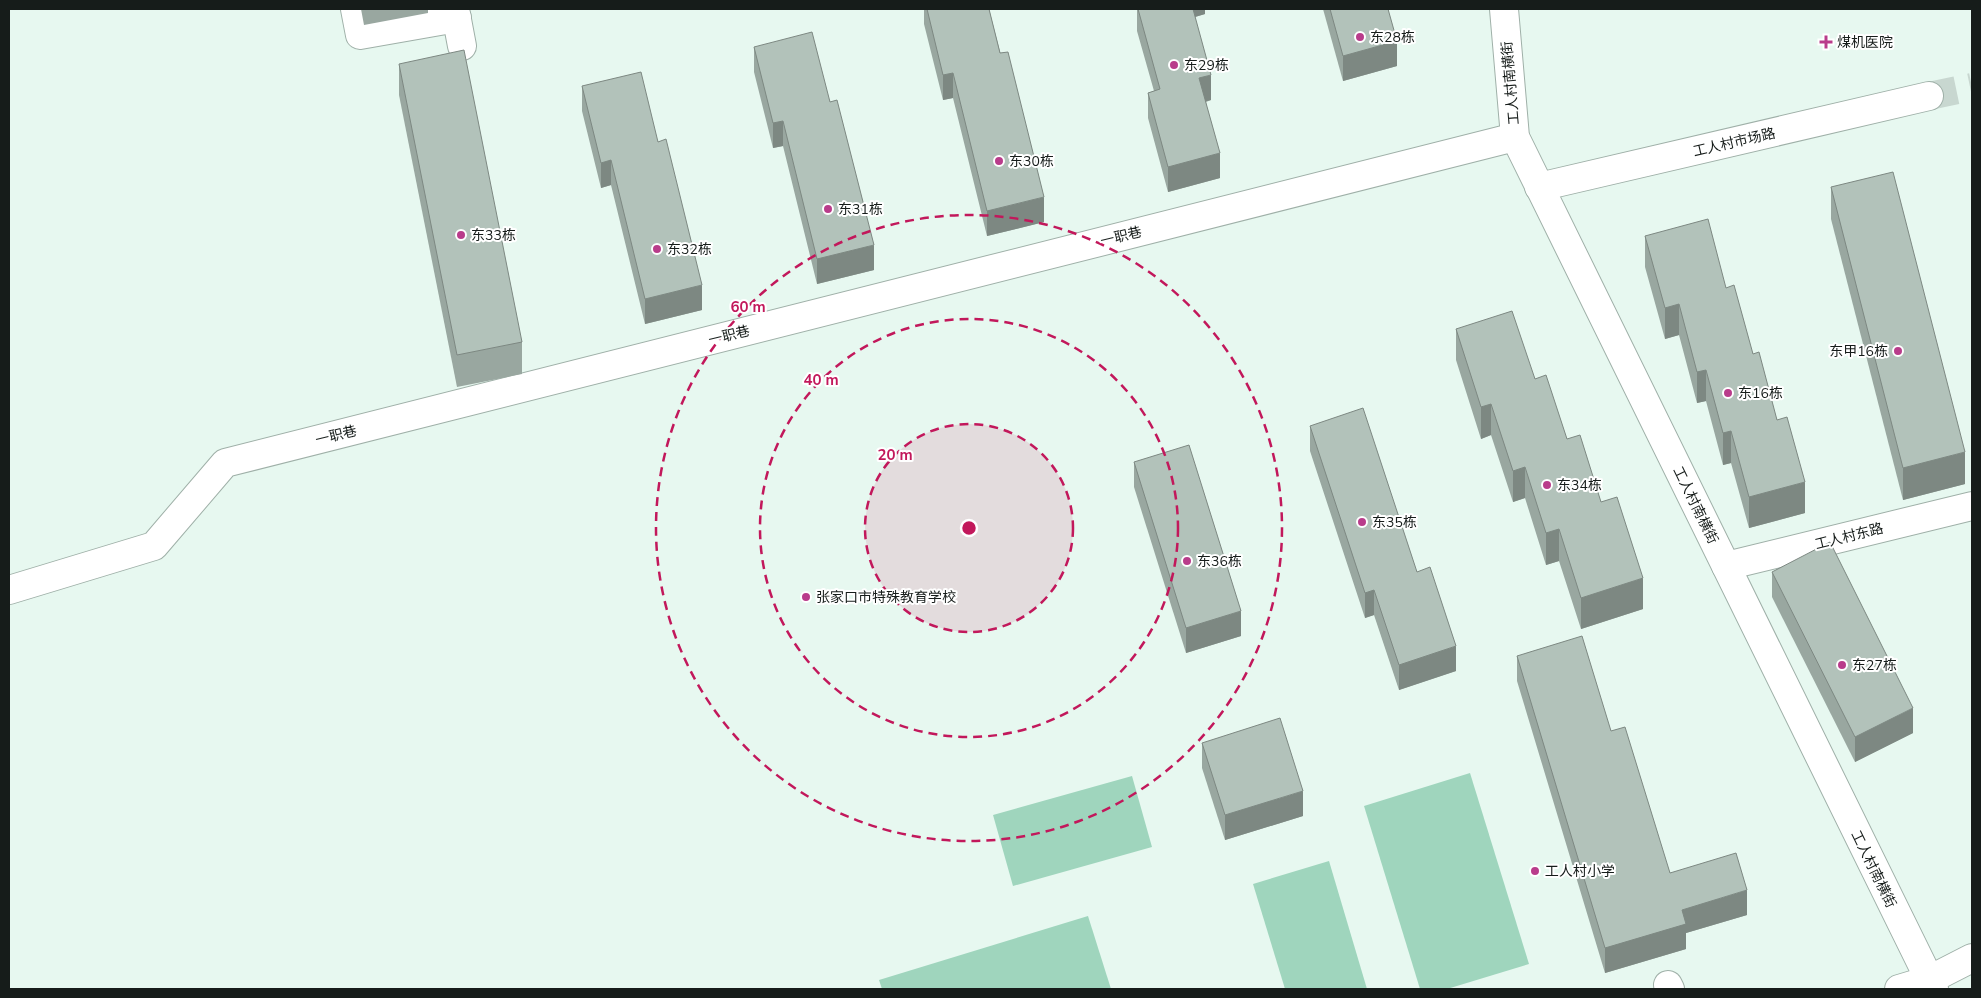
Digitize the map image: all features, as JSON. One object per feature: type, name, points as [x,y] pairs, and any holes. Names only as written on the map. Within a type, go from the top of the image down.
[{"type":"street","points":[[356,9],[360,35],[456,13],[462,46]]},
{"type":"street","name":"工人村南横街","points":[[1504,9],[1515,137],[1931,984]]},
{"type":"street","name":"工人村市场路","points":[[1539,187],[1929,96]]},
{"type":"street","name":"一职巷","points":[[9,590],[154,546],[225,463],[1515,137]]},
{"type":"street","name":"工人村东路","points":[[1726,566],[1972,506]]},
{"type":"street","points":[[1899,989],[1931,984],[1972,958]]},
{"type":"green space","points":[[1470,773],[1529,964],[1447,989],[1420,989],[1364,806]]},
{"type":"green space","points":[[1132,776],[1152,847],[1013,886],[993,815]]},
{"type":"green space","points":[[1329,861],[1367,989],[1285,989],[1253,884]]},
{"type":"green space","points":[[1088,916],[1111,989],[882,989],[879,980]]},
{"type":"building","name":"东30栋","points":[[927,9],[989,9],[1000,53],[1008,52],[1044,197],[987,211],[953,73],[943,75]]},
{"type":"building","name":"东29栋","points":[[1138,9],[1193,9],[1211,75],[1199,78],[1220,153],[1168,167],[1148,93],[1160,89]]},
{"type":"building","points":[[1330,9],[1388,9],[1397,41],[1343,56]]},
{"type":"building","name":"东31栋","points":[[812,32],[830,102],[837,100],[874,245],[817,259],[783,121],[773,123],[754,47]]},
{"type":"building","name":"东33栋","points":[[464,50],[522,342],[457,355],[399,64]]},
{"type":"building","name":"东32栋","points":[[641,72],[658,142],[666,139],[702,285],[645,299],[611,160],[601,163],[582,86]]},
{"type":"building","name":"东甲16栋","points":[[1893,172],[1965,452],[1903,468],[1831,187]]},
{"type":"building","name":"东16栋","points":[[1708,219],[1726,288],[1734,285],[1753,354],[1759,352],[1777,420],[1787,417],[1805,482],[1749,497],[1731,431],[1723,433],[1706,370],[1697,372],[1679,304],[1665,308],[1645,236]]},
{"type":"building","name":"东34栋","points":[[1512,311],[1535,379],[1546,375],[1567,439],[1580,435],[1601,502],[1617,497],[1643,578],[1581,598],[1559,529],[1546,533],[1525,467],[1513,471],[1491,404],[1481,407],[1456,329]]},
{"type":"building","name":"东35栋","points":[[1363,408],[1417,572],[1430,567],[1456,646],[1399,665],[1374,590],[1365,593],[1310,426]]},
{"type":"building","name":"东36栋","points":[[1189,445],[1241,611],[1186,628],[1134,462]]},
{"type":"building","name":"东27栋","points":[[1830,542],[1913,708],[1855,737],[1772,572]]},
{"type":"building","points":[[1582,636],[1611,731],[1625,727],[1670,873],[1736,853],[1747,890],[1682,910],[1686,924],[1605,948],[1517,656]]},
{"type":"building","points":[[1280,718],[1303,791],[1225,815],[1202,743]]},
{"type":"tunnel","points":[[1929,96],[1972,87]]},
{"type":"place","name":"东28栋","points":[[1360,37]]},
{"type":"place","name":"煤机医院","points":[[1826,42]]},
{"type":"place","name":"东29栋","points":[[1174,65]]},
{"type":"place","name":"东30栋","points":[[999,161]]},
{"type":"place","name":"东31栋","points":[[828,209]]},
{"type":"place","name":"东33栋","points":[[461,235]]},
{"type":"place","name":"东32栋","points":[[657,249]]},
{"type":"place","name":"东甲16栋","points":[[1898,351]]},
{"type":"place","name":"东16栋","points":[[1728,393]]},
{"type":"place","name":"东34栋","points":[[1547,485]]},
{"type":"place","name":"东35栋","points":[[1362,522]]},
{"type":"place","name":"东36栋","points":[[1187,561]]},
{"type":"place","name":"张家口市特殊教育学校","points":[[806,597]]},
{"type":"place","name":"东27栋","points":[[1842,665]]},
{"type":"place","name":"工人村小学","points":[[1535,871]]}]
